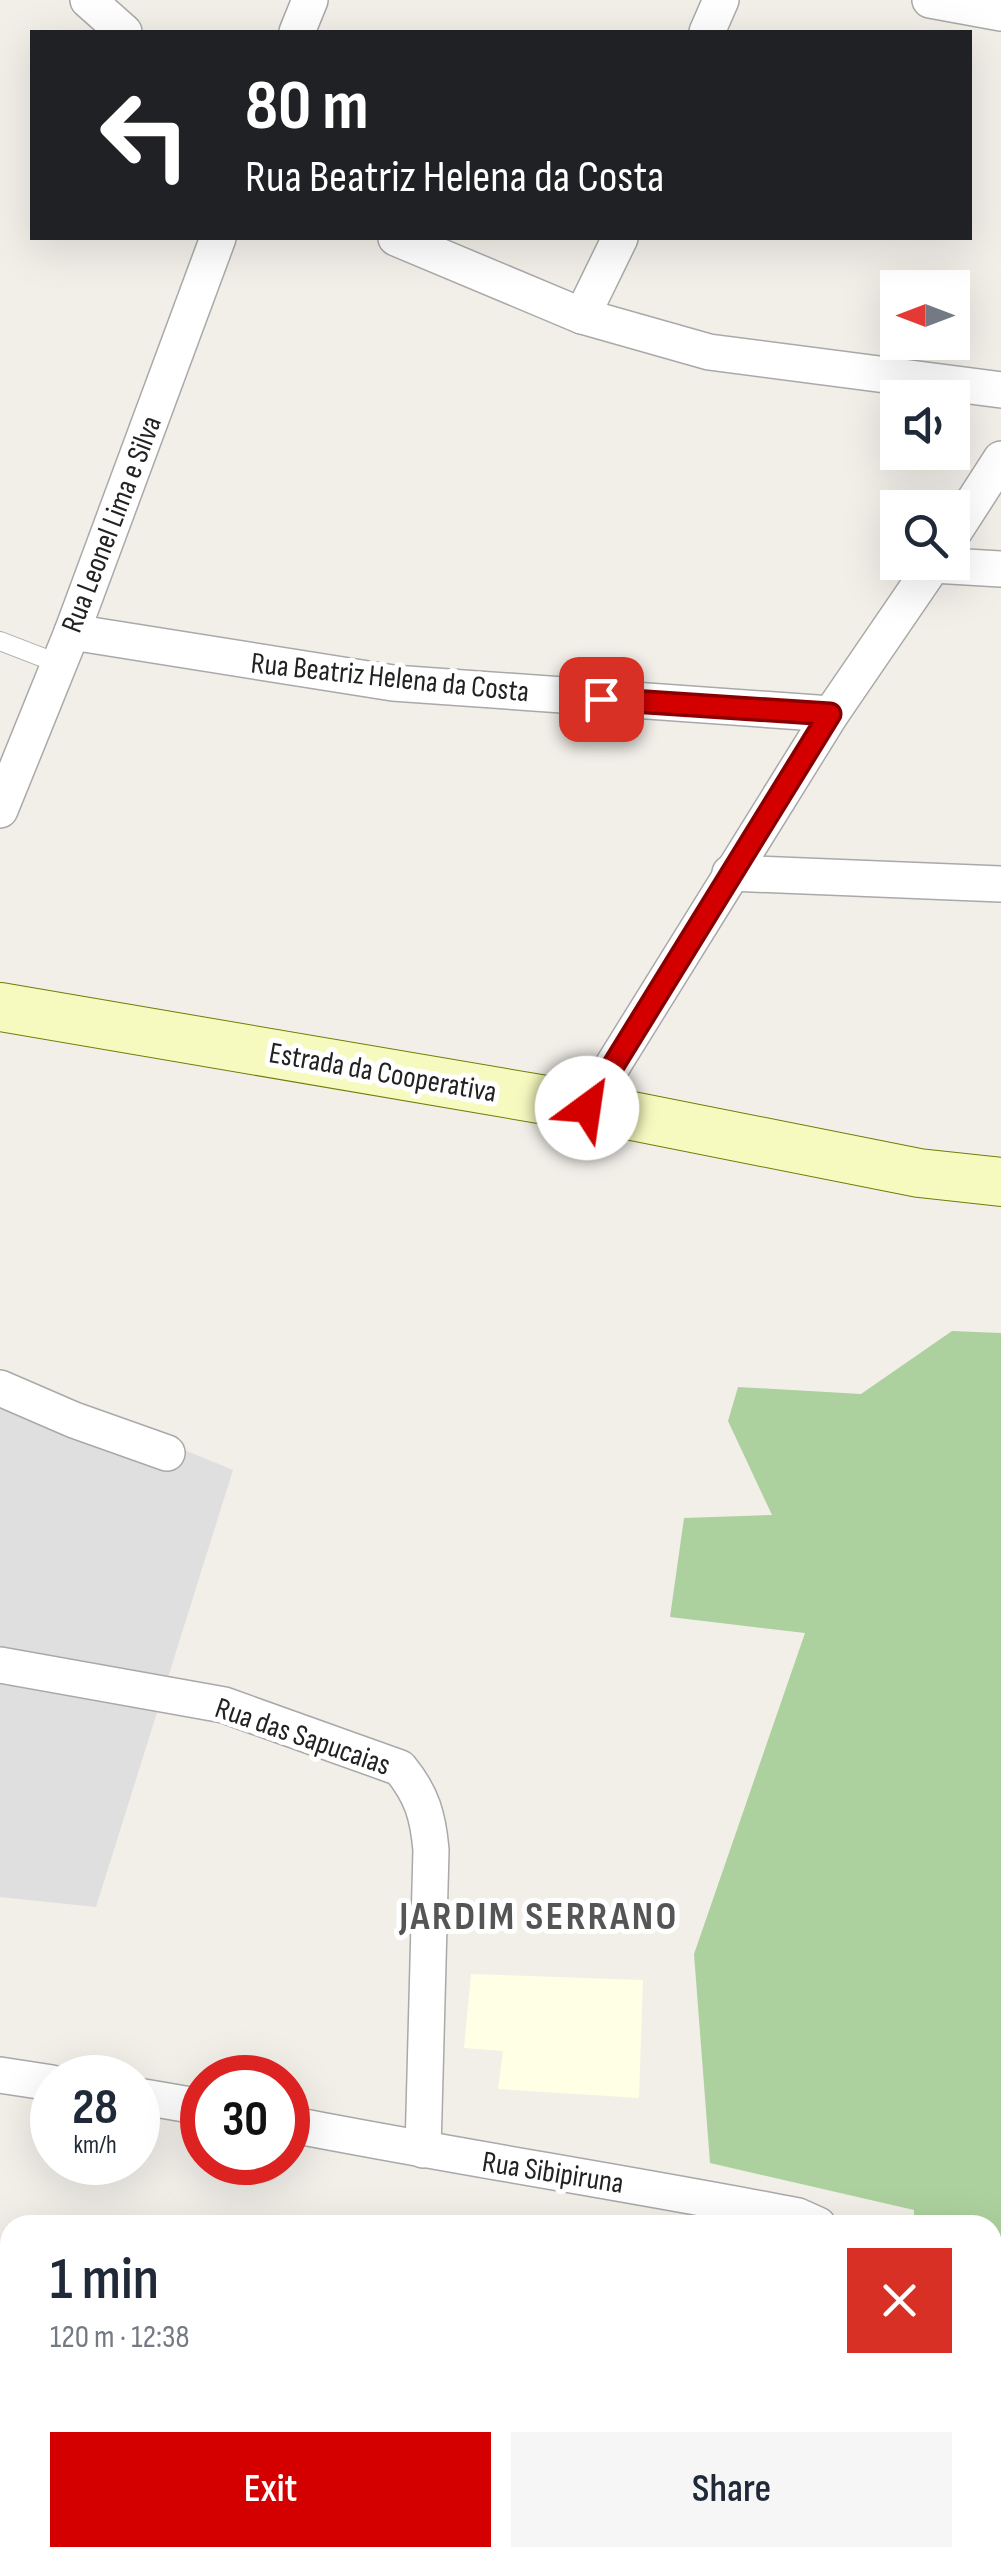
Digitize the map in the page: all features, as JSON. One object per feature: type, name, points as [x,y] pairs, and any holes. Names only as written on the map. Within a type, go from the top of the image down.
[{"type":"main road","name":"Estrada da Cooperativa","points":[[0,1007],[587,1108],[919,1172],[1001,1182]]},
{"type":"street","points":[[88,0],[122,30]]},
{"type":"street","points":[[298,30],[310,0]]},
{"type":"street","points":[[709,30],[721,0]]},
{"type":"street","points":[[930,0],[1001,13]]},
{"type":"street","name":"Rua Leonel Lima e Silva","points":[[0,810],[217,240]]},
{"type":"street","points":[[401,240],[582,316],[709,352],[1001,390]]},
{"type":"street","points":[[582,316],[619,240]]},
{"type":"street","points":[[970,507],[1001,459]]},
{"type":"street","points":[[970,567],[1001,569]]},
{"type":"street","points":[[587,1108],[830,714],[923,580]]},
{"type":"street","name":"Rua Beatriz Helena da Costa","points":[[64,648],[209,656],[393,682],[830,714]]},
{"type":"street","points":[[730,873],[1001,884]]},
{"type":"street","points":[[0,1388],[167,1453]]},
{"type":"street","name":"Rua das Sapucaias","points":[[0,1665],[224,1705],[400,1768],[418,1790],[428,1814],[431,1850],[423,2150]]},
{"type":"street","points":[[0,2074],[30,2079]]},
{"type":"street","name":"Rua Sibipiruna","points":[[310,2128],[793,2215]]},
{"type":"lane","points":[[0,642],[64,648]]},
{"type":"shaded area","points":[[0,1374],[233,1470],[96,1907],[0,1897]]},
{"type":"shaded area","points":[[471,1974],[643,1980],[639,2098],[498,2089],[503,2051],[464,2048]]},
{"type":"green space","points":[[952,1331],[1001,1333],[1001,2215],[914,2215],[914,2210],[710,2163],[694,1954],[805,1633],[670,1617],[684,1518],[772,1515],[728,1421],[738,1387],[861,1394]]},
{"type":"district","name":"JARDIM SERRANO","points":[[539,1915]]},
{"type":"route","points":[[587,1108],[830,714],[601,699]]}]
